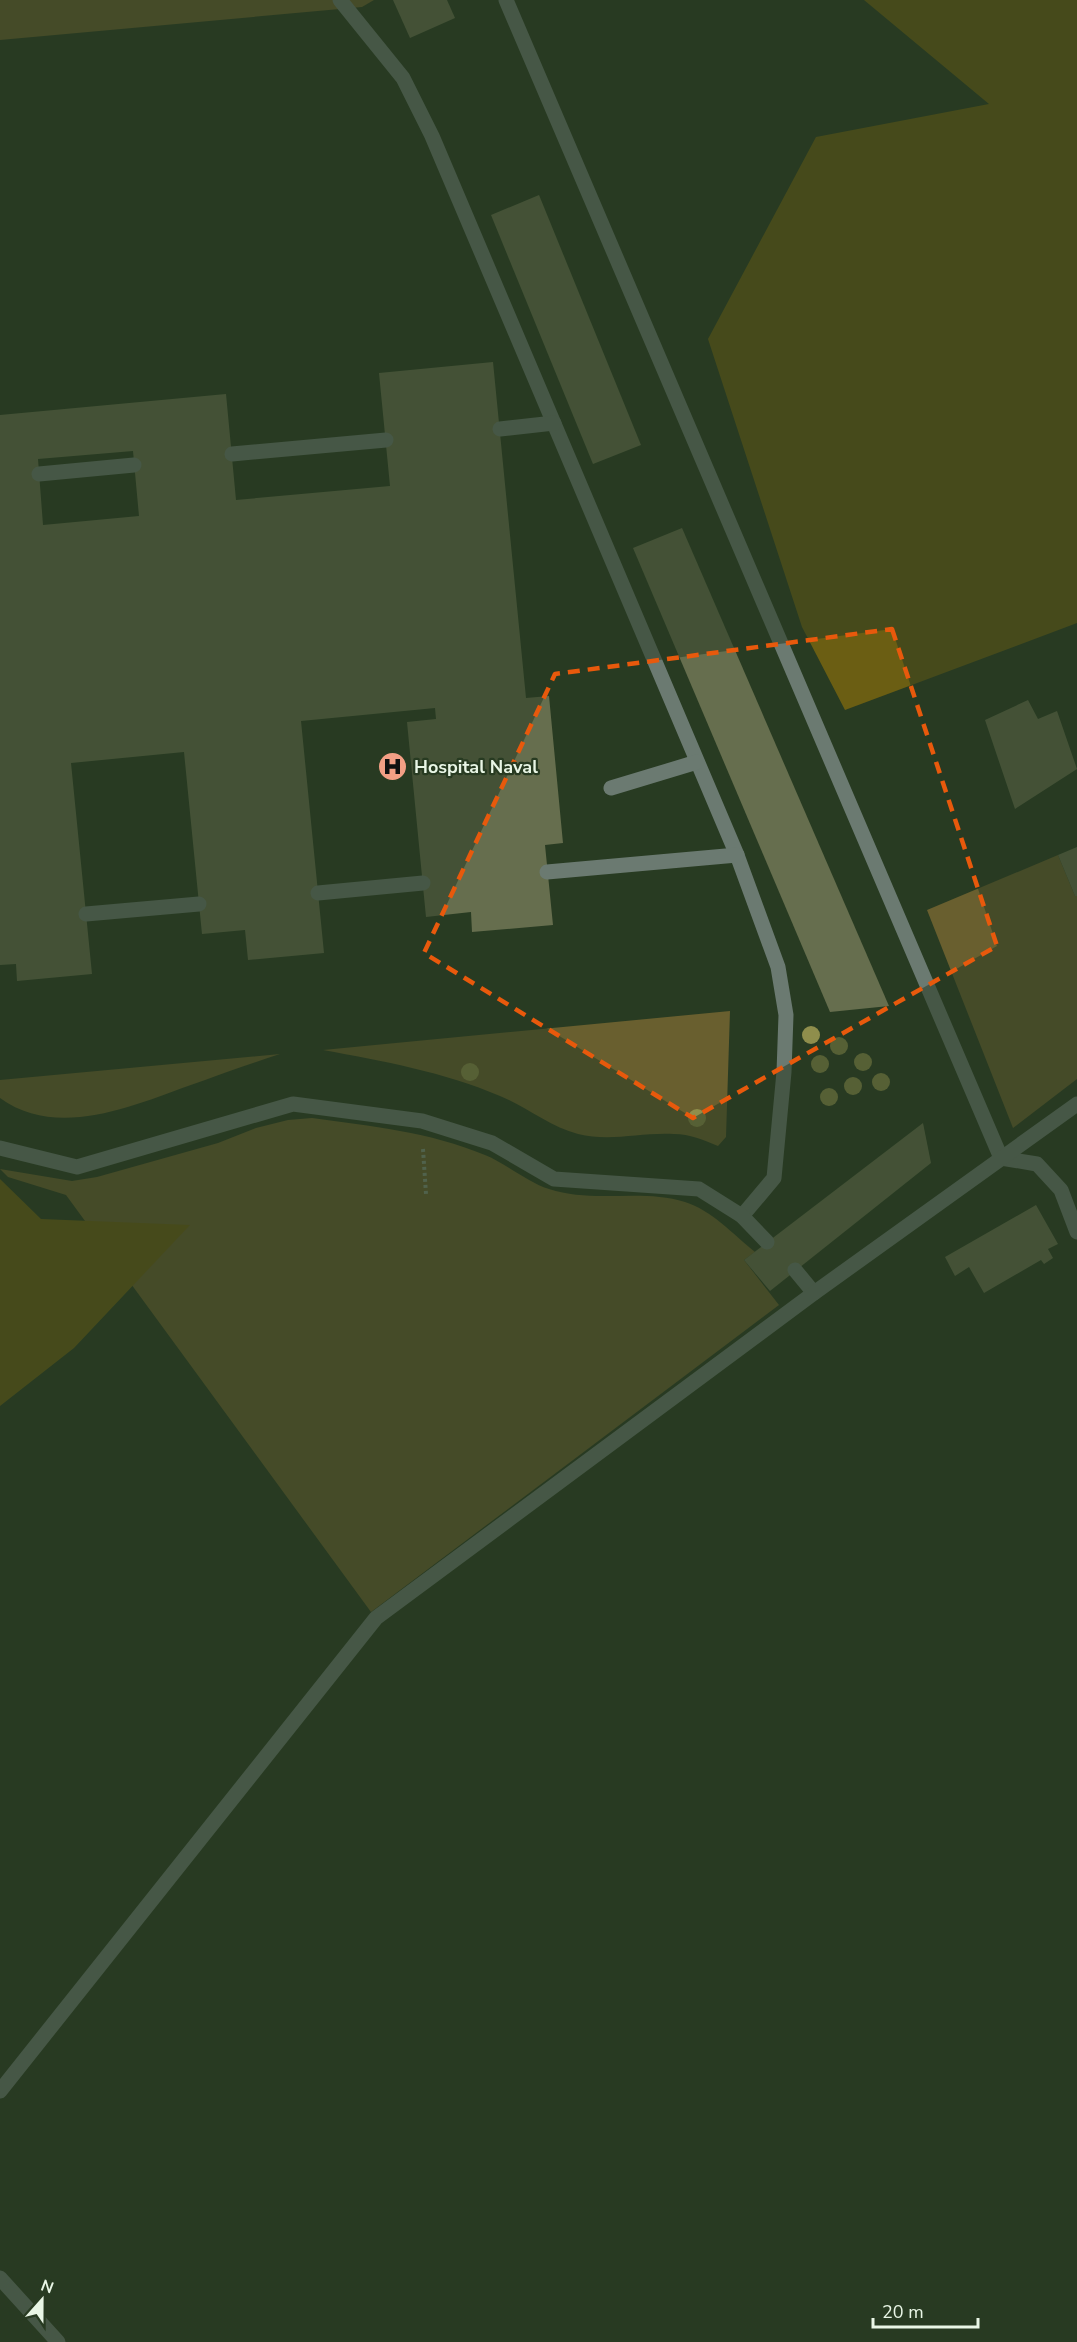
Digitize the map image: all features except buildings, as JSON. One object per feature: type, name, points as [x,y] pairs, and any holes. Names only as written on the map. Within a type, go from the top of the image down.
[{"type":"street","points":[[340,0],[403,78],[432,136],[737,855],[778,967],[786,1015],[784,1072],[774,1178],[742,1216]]},
{"type":"street","points":[[506,0],[1001,1158]]},
{"type":"street","points":[[500,429],[554,423]]},
{"type":"street","points":[[232,454],[386,440]]},
{"type":"street","points":[[39,474],[134,465]]},
{"type":"street","points":[[610,788],[697,762]]},
{"type":"street","points":[[548,872],[737,855]]},
{"type":"street","points":[[318,893],[423,884]]},
{"type":"street","points":[[86,914],[199,904]]},
{"type":"street","points":[[0,1148],[76,1167],[293,1104],[422,1121],[492,1143],[554,1179],[699,1189],[742,1216],[768,1242]]},
{"type":"street","points":[[0,2091],[376,1618],[814,1293],[1077,1104]]},
{"type":"street","points":[[1001,1158],[1037,1164],[1061,1190],[1077,1232]]},
{"type":"street","points":[[795,1270],[814,1293]]},
{"type":"street","points":[[0,2278],[58,2342]]},
{"type":"path","points":[[422,1121],[426,1194]]},
{"type":"highlighted area","points":[[892,629],[997,946],[693,1118],[424,953],[555,674]]},
{"type":"shaded area","points":[[0,0],[374,0],[362,7],[0,40]]},
{"type":"shaded area","points":[[864,0],[1077,0],[1077,623],[845,710],[802,627],[708,339],[816,137],[989,104]]},
{"type":"shaded area","points":[[1058,855],[1075,896],[1077,896],[1077,1079],[1013,1128],[927,910]]},
{"type":"shaded area","points":[[730,1011],[726,1137],[718,1146],[680,1134],[602,1137],[578,1134],[558,1127],[500,1096],[457,1080],[391,1063],[323,1050]]},
{"type":"shaded area","points":[[280,1054],[118,1110],[93,1115],[69,1118],[45,1116],[22,1110],[0,1098],[0,1080]]},
{"type":"shaded area","points":[[312,1118],[422,1135],[464,1147],[501,1163],[541,1186],[566,1193],[600,1196],[652,1196],[695,1206],[722,1223],[755,1252],[744,1260],[779,1305],[371,1612],[66,1195],[8,1177],[0,1169],[72,1181],[97,1177],[218,1143],[256,1128],[288,1120]]},
{"type":"shaded area","points":[[0,1179],[41,1219],[190,1225],[74,1348],[0,1406]]},
{"type":"place","name":"Hospital Naval","points":[[393,767]]}]
